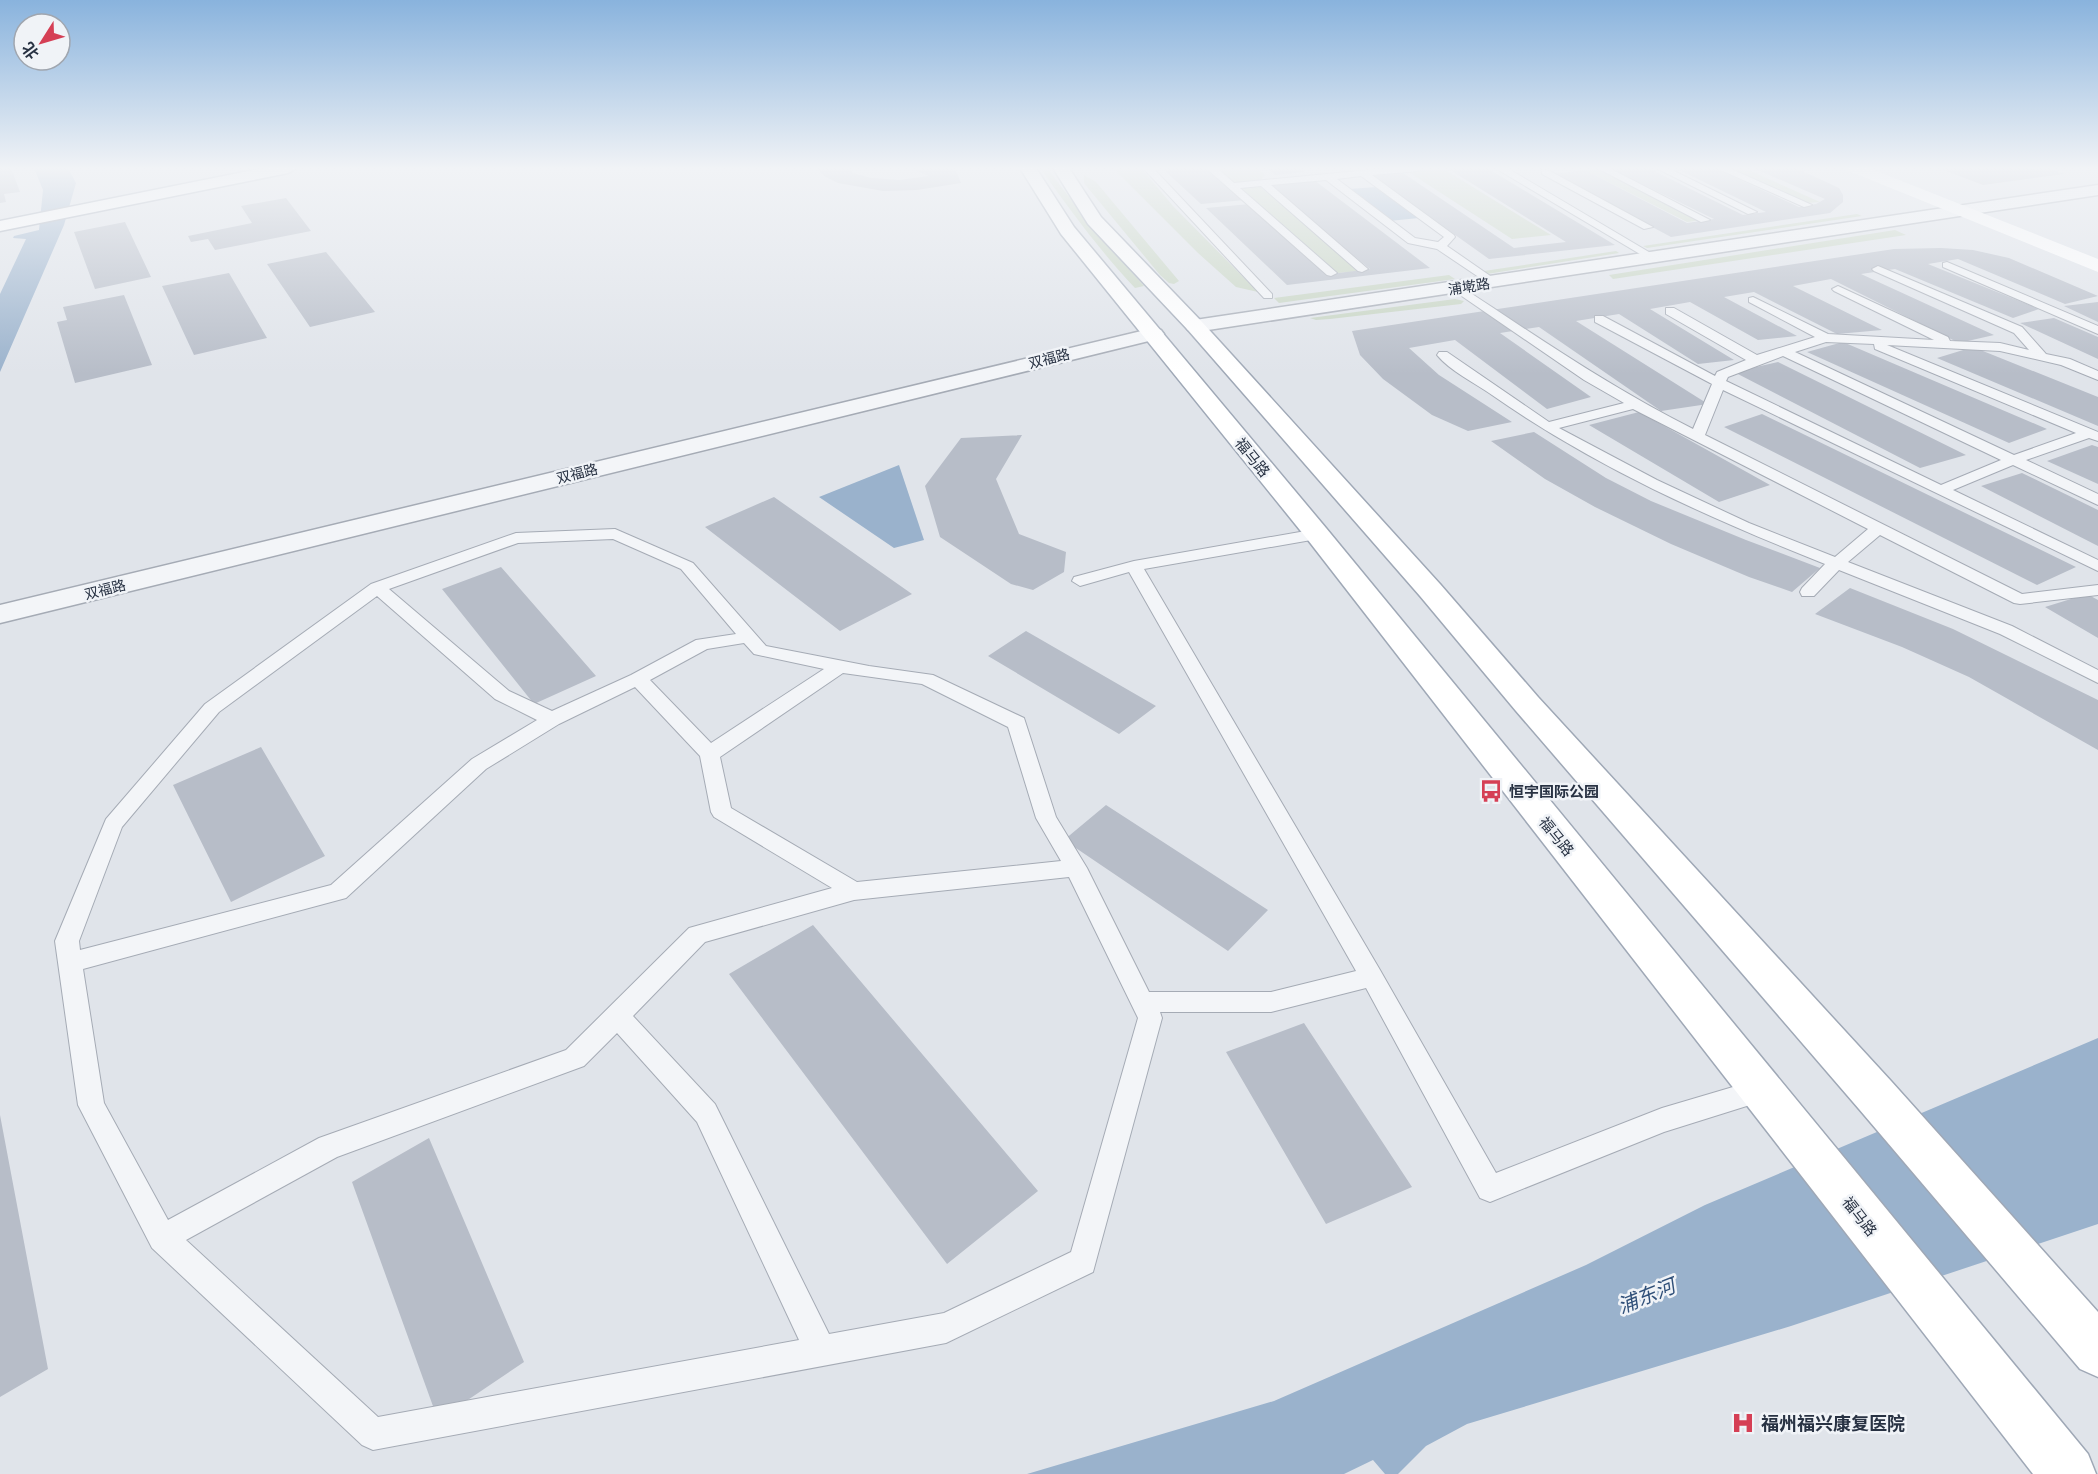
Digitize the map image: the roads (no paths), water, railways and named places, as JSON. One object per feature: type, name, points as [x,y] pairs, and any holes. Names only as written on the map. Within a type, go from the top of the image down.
[{"type":"main road","name":"福马路","points":[[1073,237],[1317,534],[1941,1318],[2068,1474]]},
{"type":"main road","points":[[1110,237],[1196,326],[2098,1351]]},
{"type":"main road","points":[[2025,237],[2098,266]]},
{"type":"main road","points":[[2057,237],[2098,254]]},
{"type":"street","name":"浦墘路","points":[[1196,326],[1793,237]]},
{"type":"street","name":"双福路","points":[[0,614],[585,470],[1154,334]]},
{"type":"lane","points":[[1212,237],[1268,296]]},
{"type":"lane","points":[[1289,237],[1331,273]]},
{"type":"lane","points":[[1325,237],[1362,269]]},
{"type":"lane","points":[[1407,237],[1412,241],[1440,246],[1493,282]]},
{"type":"lane","points":[[1440,246],[1450,237]]},
{"type":"lane","points":[[1618,237],[1654,258]]},
{"type":"lane","points":[[1947,265],[2098,330]]},
{"type":"lane","points":[[1878,269],[2018,330],[2041,356]]},
{"type":"lane","points":[[1456,288],[1589,376],[1636,404],[1877,529],[2020,599],[2098,590]]},
{"type":"lane","points":[[1838,289],[1950,344]]},
{"type":"lane","points":[[1753,300],[1825,338],[2000,347],[2064,362],[2098,376]]},
{"type":"lane","points":[[1670,311],[1756,360]]},
{"type":"lane","points":[[1599,319],[1719,383],[2098,566]]},
{"type":"lane","points":[[1698,437],[1722,375],[1756,360],[1825,338]]},
{"type":"lane","points":[[1868,342],[2094,435]]},
{"type":"lane","points":[[1783,351],[2098,500]]},
{"type":"lane","points":[[1443,355],[1547,427],[1652,483],[1743,526],[2006,630],[2098,677]]},
{"type":"lane","points":[[1547,427],[1636,404]]},
{"type":"lane","points":[[1941,490],[2013,460],[2094,435]]},
{"type":"lane","points":[[1808,592],[1837,563],[1877,529]]},
{"type":"lane","points":[[615,534],[687,566],[750,637],[760,650],[840,666],[926,679],[1017,723],[1046,819],[1076,868],[1150,1018],[1083,1262],[946,1328],[373,1434],[162,1238],[91,1105],[67,941],[113,824],[212,708],[377,588],[516,538],[615,534]]},
{"type":"lane","points":[[1080,581],[1134,566],[1317,534]]},
{"type":"lane","points":[[1134,566],[1372,976],[1490,1189],[1662,1120],[1773,1106]]},
{"type":"lane","points":[[377,588],[502,695],[552,719]]},
{"type":"lane","points":[[69,963],[338,892],[480,764],[552,719],[638,679],[702,644],[750,637]]},
{"type":"lane","points":[[710,754],[840,666]]},
{"type":"lane","points":[[638,679],[710,754],[721,812],[854,891]]},
{"type":"lane","points":[[162,1238],[329,1147],[575,1058],[698,935],[854,891],[1076,868]]},
{"type":"lane","points":[[1142,1002],[1271,1002],[1372,976]]},
{"type":"lane","points":[[617,1017],[706,1113],[821,1352]]},
{"type":"water","points":[[59,237],[0,372],[0,294],[26,239],[13,238]]},
{"type":"water","points":[[899,465],[924,540],[894,548],[819,497]]},
{"type":"water","name":"浦东河","points":[[2098,1038],[2098,1224],[1791,1326],[1467,1424],[1426,1446],[1398,1474],[1385,1474],[1373,1460],[1344,1474],[1027,1474],[1274,1401],[1586,1265],[1705,1205]]},
{"type":"place","name":"恒宇国际公园","points":[[1491,791]]},
{"type":"place","name":"福州福兴康复医院","points":[[1743,1423]]}]
